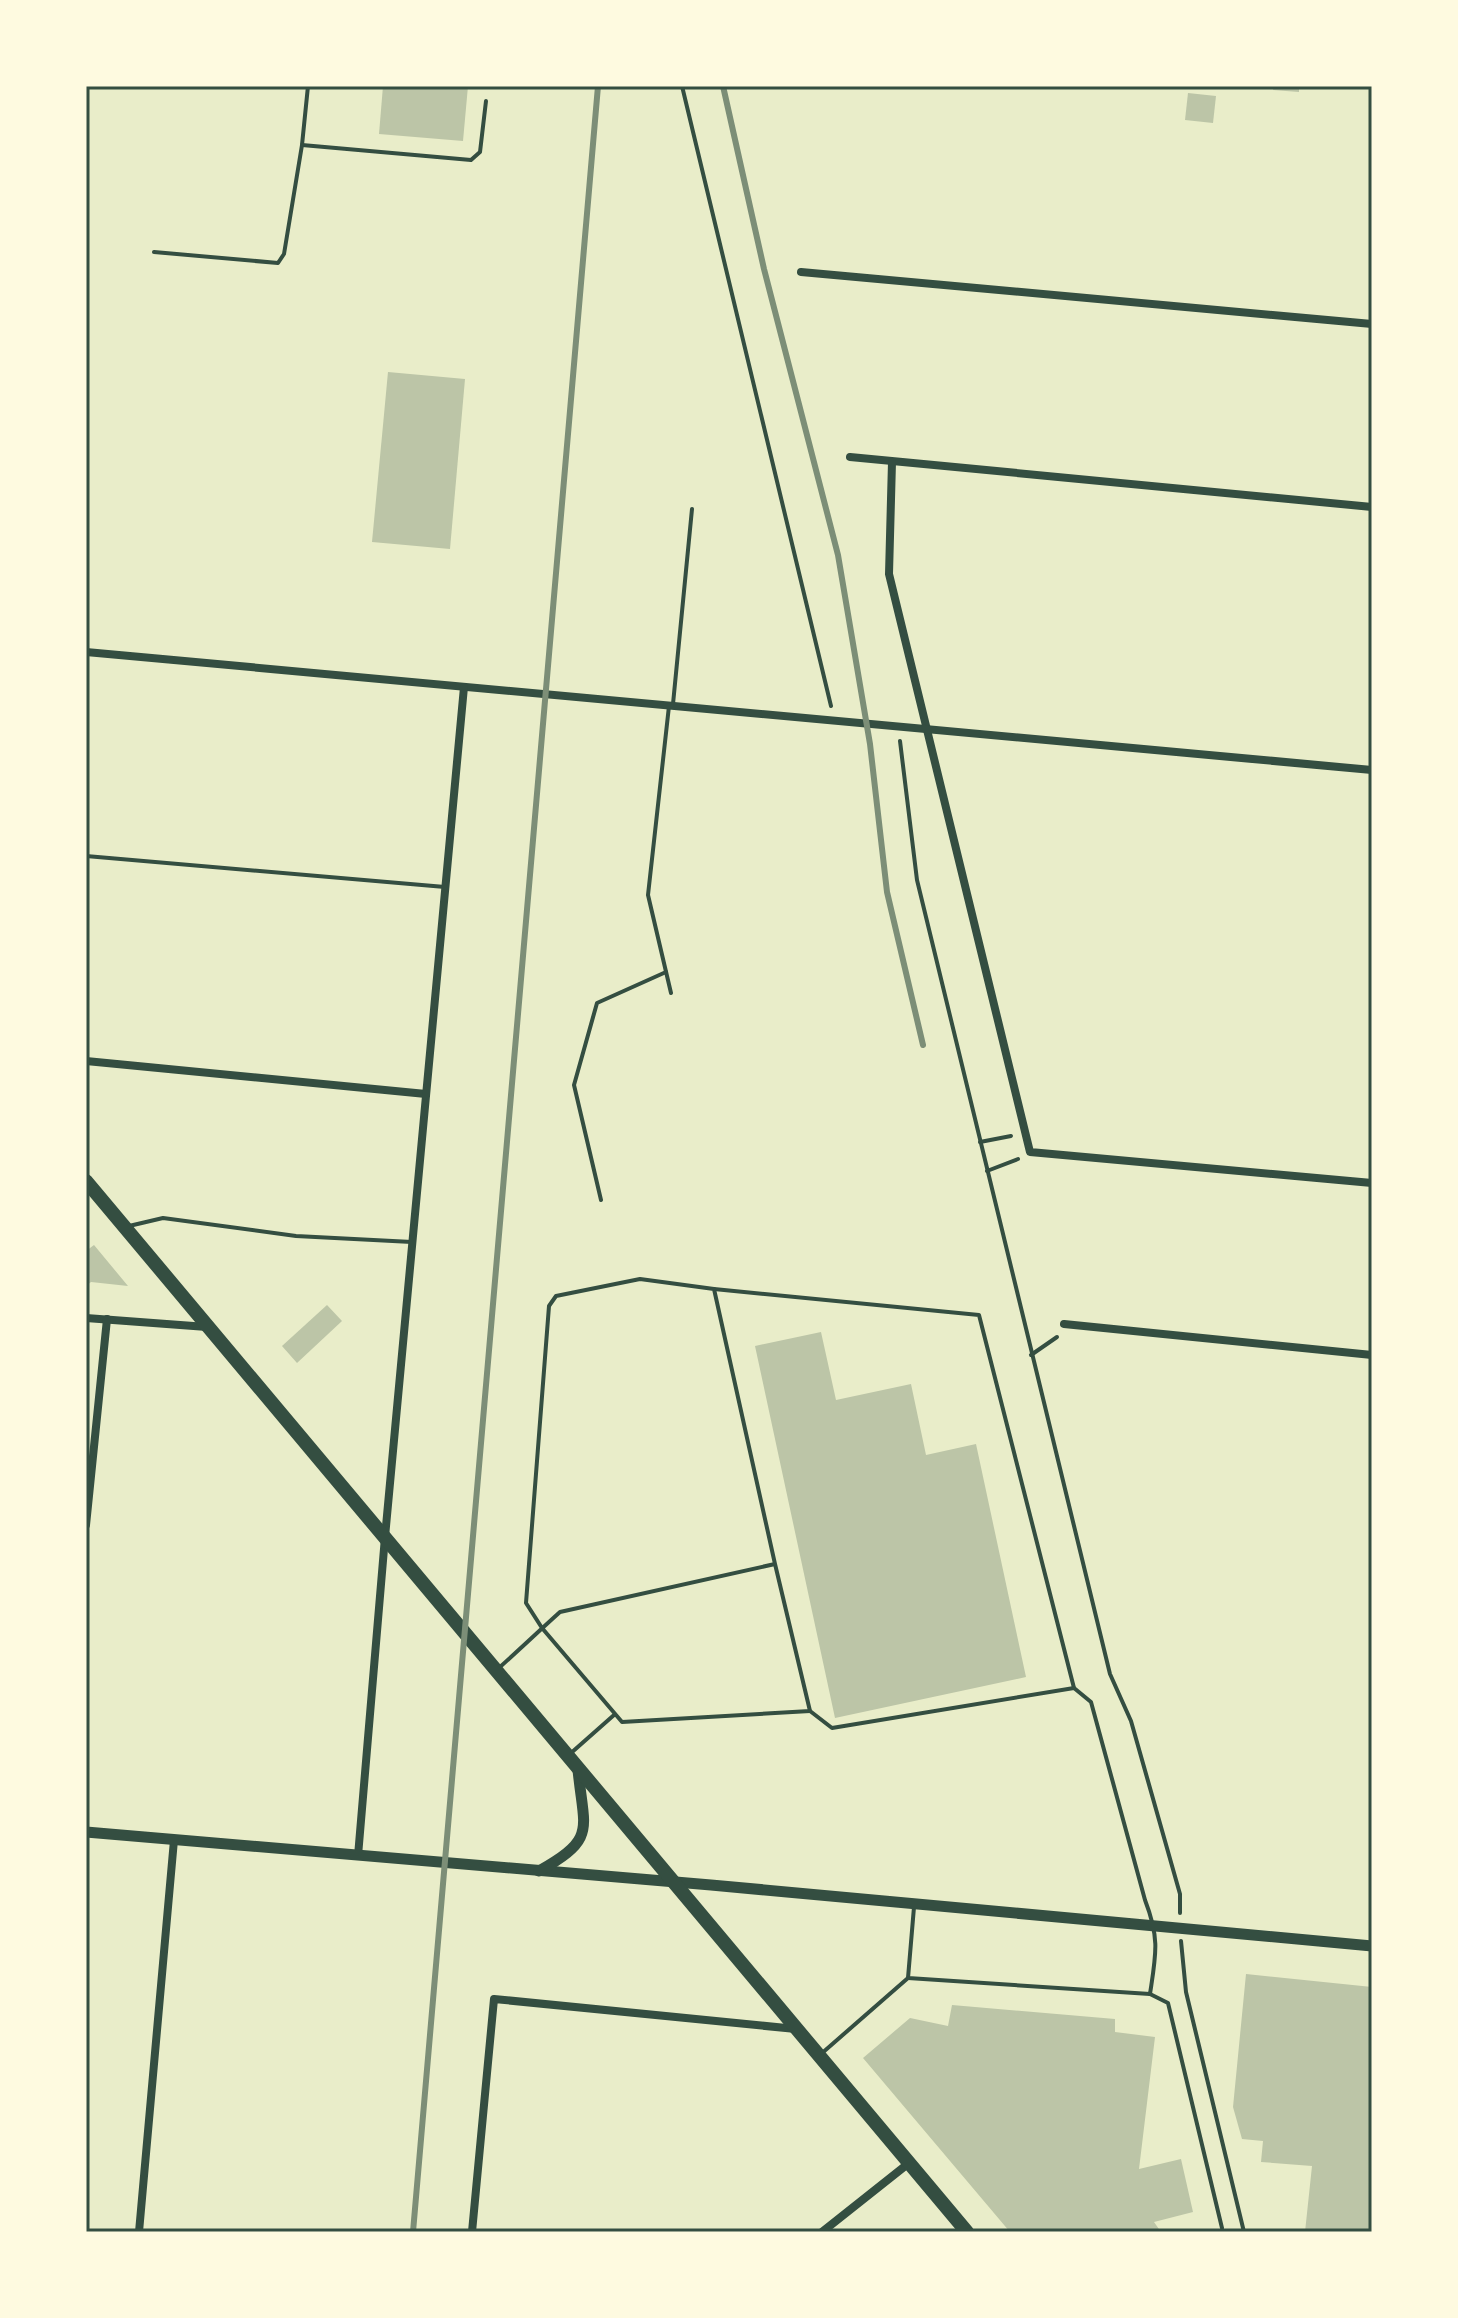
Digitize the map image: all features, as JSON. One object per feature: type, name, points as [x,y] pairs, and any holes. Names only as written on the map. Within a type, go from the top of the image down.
[{"type":"main road","points":[[86,1181],[967,2232]]},
{"type":"street","points":[[801,272],[1372,324]]},
{"type":"street","points":[[850,457],[1372,507]]},
{"type":"street","points":[[892,462],[889,574],[1030,1152],[1372,1183]]},
{"type":"street","points":[[86,652],[1372,770]]},
{"type":"street","points":[[358,1856],[464,687]]},
{"type":"street","points":[[86,1061],[426,1094]]},
{"type":"street","points":[[86,1318],[208,1327]]},
{"type":"street","points":[[86,1525],[107,1319]]},
{"type":"street","points":[[1064,1324],[1372,1355]]},
{"type":"street","points":[[538,1872],[572,1851],[582,1838],[578,1770]]},
{"type":"street","points":[[86,1832],[1372,1946]]},
{"type":"street","points":[[139,2232],[174,1840]]},
{"type":"street","points":[[472,2232],[494,1999],[797,2029]]},
{"type":"street","points":[[822,2232],[909,2163]]},
{"type":"lane","points":[[154,252],[278,263],[284,254],[302,145],[308,86]]},
{"type":"lane","points":[[302,145],[471,160],[480,152],[486,101]]},
{"type":"lane","points":[[671,993],[648,895],[692,509]]},
{"type":"lane","points":[[86,856],[445,887]]},
{"type":"lane","points":[[601,1200],[574,1085],[597,1003],[666,972]]},
{"type":"lane","points":[[124,1227],[163,1218],[296,1236],[412,1242]]},
{"type":"lane","points":[[810,1711],[626,1723],[614,1715],[542,1628],[526,1603],[551,1301],[556,1296],[640,1279],[979,1315],[1074,1688],[1091,1702],[1155,1927],[1156,1954],[1150,1994]]},
{"type":"lane","points":[[714,1289],[810,1711],[832,1728],[1074,1688]]},
{"type":"lane","points":[[495,1671],[560,1612],[775,1564]]},
{"type":"lane","points":[[567,1757],[614,1715]]},
{"type":"lane","points":[[819,2056],[908,1978],[914,1904]]},
{"type":"lane","points":[[908,1978],[1150,1994],[1168,2003],[1222,2228]]},
{"type":"path","points":[[682,86],[829,696]]},
{"type":"path","points":[[900,741],[917,880],[1110,1674],[1131,1721],[1180,1894],[1186,1992],[1244,2232]]},
{"type":"path","points":[[980,1142],[1025,1134]]},
{"type":"path","points":[[987,1171],[1030,1152]]},
{"type":"path","points":[[1031,1355],[1058,1336],[1064,1324]]},
{"type":"building","points":[[383,86],[468,86],[463,141],[379,134]]},
{"type":"building","points":[[1274,86],[1299,86],[1299,92],[1273,90]]},
{"type":"building","points":[[1188,93],[1216,96],[1213,123],[1185,120]]},
{"type":"building","points":[[388,372],[465,379],[450,549],[372,542]]},
{"type":"building","points":[[94,1245],[128,1286],[91,1282],[86,1286],[86,1251]]},
{"type":"building","points":[[327,1305],[342,1321],[297,1363],[282,1346]]},
{"type":"building","points":[[821,1332],[836,1400],[911,1384],[926,1455],[976,1444],[1026,1677],[835,1718],[755,1346]]},
{"type":"building","points":[[1246,1974],[1372,1987],[1372,2232],[1305,2232],[1312,2166],[1261,2162],[1263,2141],[1242,2139],[1233,2107]]},
{"type":"building","points":[[952,2005],[1115,2019],[1115,2032],[1155,2037],[1139,2169],[1181,2159],[1193,2212],[1154,2222],[1161,2232],[1010,2232],[863,2058],[910,2018],[948,2026]]},
{"type":"railway","points":[[413,2232],[598,86]]},
{"type":"railway","points":[[723,86],[764,269],[838,555],[870,744],[887,892],[923,1045]]}]
